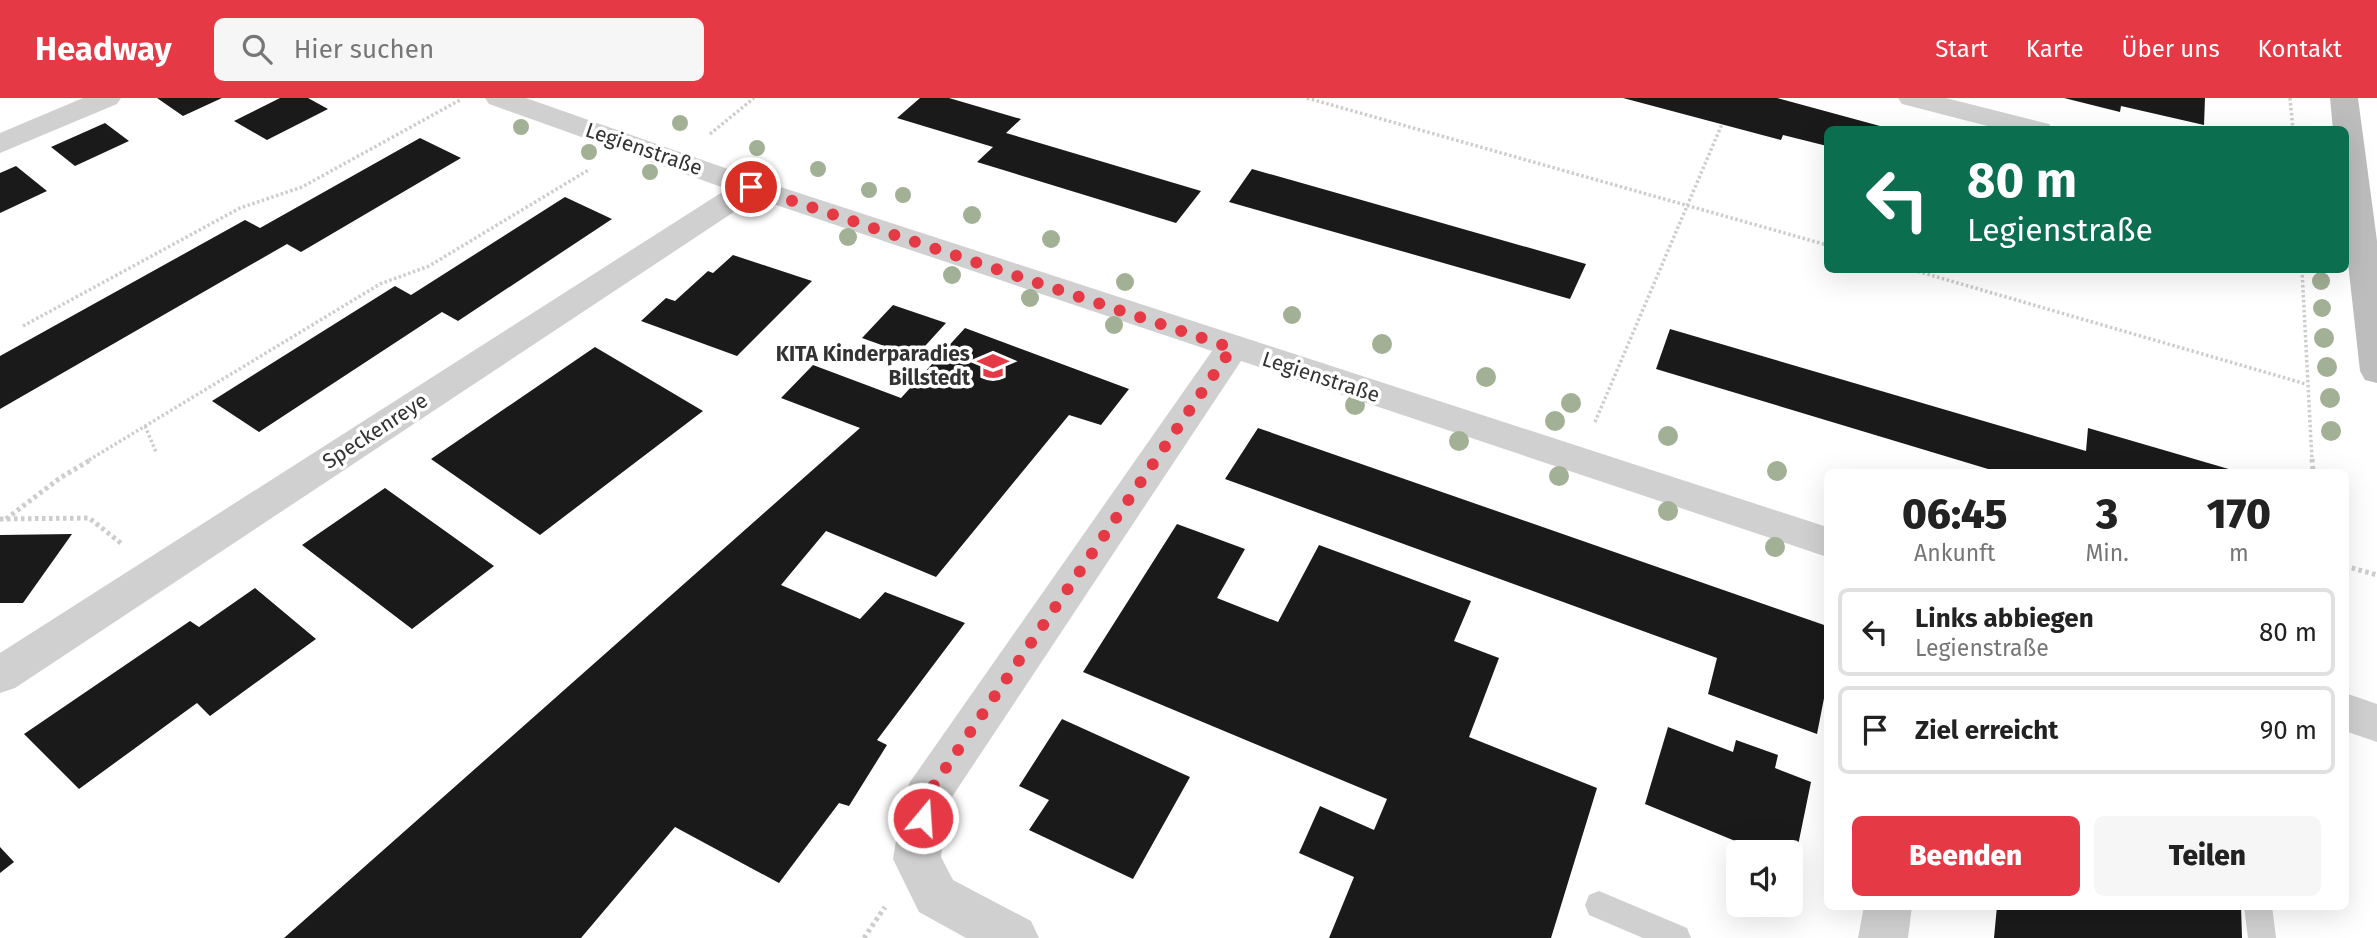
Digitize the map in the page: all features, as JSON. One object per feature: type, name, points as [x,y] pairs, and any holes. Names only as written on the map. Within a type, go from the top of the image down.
[{"type":"street","points":[[0,145],[107,98]]},
{"type":"street","name":"Legienstraße","points":[[499,98],[751,187],[1232,348],[1824,541]]},
{"type":"street","points":[[1912,98],[2023,126]]},
{"type":"street","points":[[2344,98],[2346,126]]},
{"type":"street","name":"Speckenreye","points":[[0,676],[751,187]]},
{"type":"street","points":[[2349,189],[2377,371]]},
{"type":"street","points":[[1014,938],[936,896],[917,859],[926,797],[1232,348]]},
{"type":"street","points":[[2349,713],[2377,723]]},
{"type":"street","points":[[1884,938],[1888,910]]},
{"type":"lane","points":[[1599,905],[1676,938]]},
{"type":"lane","points":[[2258,910],[2262,938]]},
{"type":"path","points":[[23,326],[240,208],[302,187],[463,98]]},
{"type":"path","points":[[676,160],[754,98]]},
{"type":"path","points":[[1307,98],[1824,244]]},
{"type":"path","points":[[2290,98],[2293,126]]},
{"type":"path","points":[[1578,461],[1722,124]]},
{"type":"path","points":[[3,519],[60,478],[380,284],[429,266],[630,144]]},
{"type":"path","points":[[1923,273],[2306,384]]},
{"type":"path","points":[[2302,273],[2306,384],[2313,469]]},
{"type":"path","points":[[145,426],[156,453]]},
{"type":"path","points":[[3,519],[89,518],[158,573]]},
{"type":"path","points":[[2349,567],[2377,575]]},
{"type":"building","points":[[157,98],[222,98],[183,116]]},
{"type":"building","points":[[280,98],[308,98],[328,109],[267,140],[234,121]]},
{"type":"building","points":[[920,98],[949,98],[1021,119],[1006,133],[1201,191],[1176,223],[977,162],[993,147],[897,118]]},
{"type":"building","points":[[1623,98],[1777,98],[1880,126],[1824,126],[1824,145],[1783,135],[1781,140]]},
{"type":"building","points":[[2064,98],[2205,98],[2204,125],[2121,106],[2120,112]]},
{"type":"building","points":[[105,123],[129,141],[75,166],[51,147]]},
{"type":"building","points":[[420,138],[461,158],[301,252],[287,244],[0,409],[0,356],[245,220],[260,228]]},
{"type":"building","points":[[16,166],[47,191],[0,213],[0,173]]},
{"type":"building","points":[[1252,169],[1586,264],[1570,299],[1229,202]]},
{"type":"building","points":[[565,197],[612,219],[458,321],[442,312],[259,432],[212,401],[395,286],[411,295]]},
{"type":"building","points":[[733,255],[812,281],[737,356],[641,321],[666,298],[675,301],[708,271],[713,273]]},
{"type":"building","points":[[893,305],[946,323],[915,357],[862,338]]},
{"type":"building","points":[[965,328],[1129,389],[1101,425],[1069,415],[936,577],[826,531],[781,585],[860,619],[885,592],[965,623],[877,740],[887,745],[849,806],[839,803],[779,883],[675,827],[581,938],[284,938],[860,428],[781,398],[813,365],[901,398]]},
{"type":"building","points":[[1670,329],[2086,451],[2088,428],[2229,469],[1988,469],[1656,369]]},
{"type":"building","points":[[595,347],[703,411],[540,535],[431,459]]},
{"type":"building","points":[[1258,428],[1824,625],[1824,698],[1817,734],[1708,694],[1717,658],[1225,479]]},
{"type":"building","points":[[385,488],[494,566],[412,629],[302,545]]},
{"type":"building","points":[[1177,524],[1245,549],[1217,598],[1278,622],[1319,545],[1471,601],[1454,641],[1499,658],[1469,737],[1597,788],[1551,938],[1329,938],[1354,877],[1299,853],[1320,806],[1374,830],[1387,799],[1083,672]]},
{"type":"building","points":[[72,534],[23,603],[0,603],[0,535]]},
{"type":"building","points":[[255,588],[316,639],[210,716],[197,703],[79,789],[24,734],[190,621],[199,627]]},
{"type":"building","points":[[1062,719],[1190,777],[1133,879],[1029,830],[1049,800],[1019,786]]},
{"type":"building","points":[[1668,727],[1733,752],[1736,740],[1778,755],[1775,768],[1811,782],[1799,840],[1733,840],[1645,804]]},
{"type":"building","points":[[0,847],[14,862],[0,873]]},
{"type":"building","points":[[1997,910],[2241,910],[2242,938],[1994,938]]},
{"type":"place","name":"KITA Kinderparadies Billstedt","points":[[993,366]]},
{"type":"route","points":[[751,187],[1232,348],[926,797],[923,818]]}]
